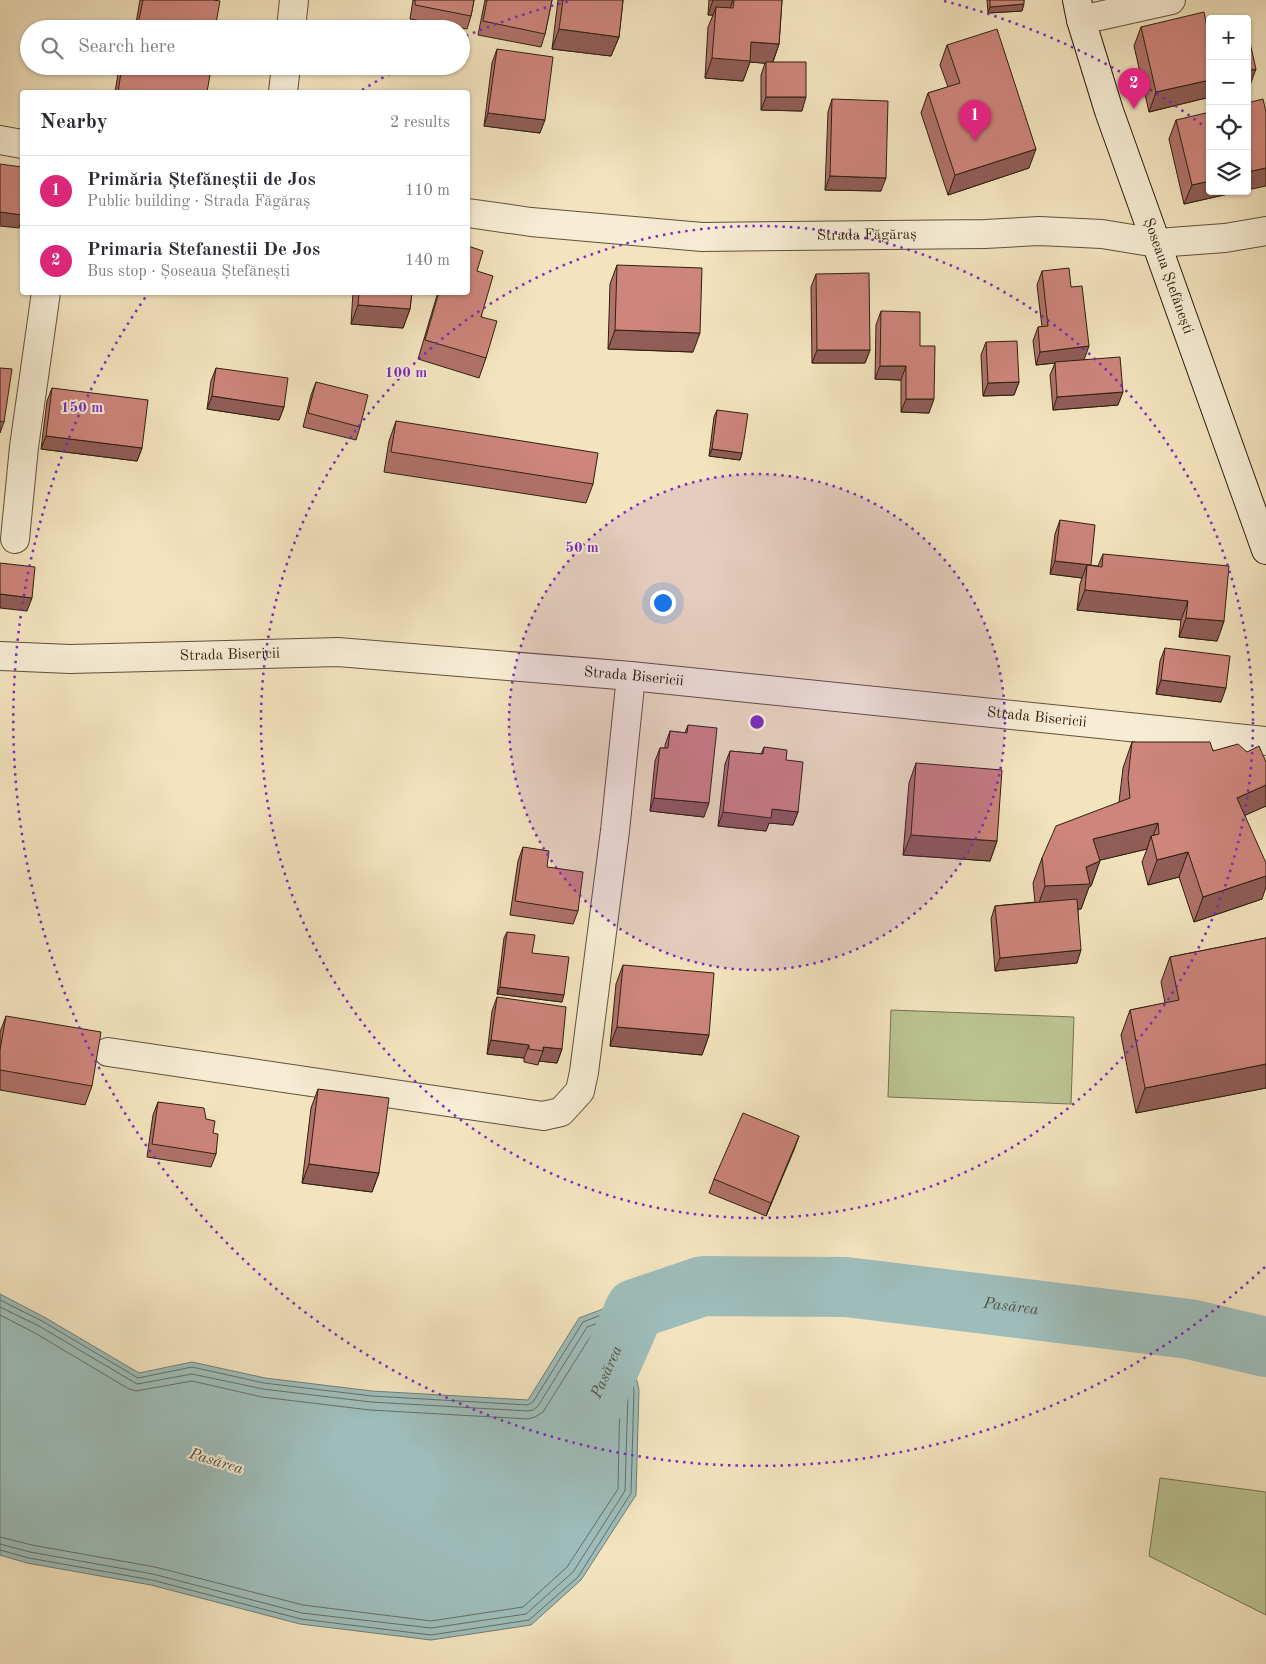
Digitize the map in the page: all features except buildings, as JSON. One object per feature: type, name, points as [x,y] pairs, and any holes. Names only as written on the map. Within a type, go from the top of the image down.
[{"type":"street","points":[[291,20],[294,0]]},
{"type":"street","points":[[1079,10],[1171,0]]},
{"type":"street","name":"Șoseaua Ștefănești","points":[[1079,10],[1109,111],[1266,550]]},
{"type":"street","points":[[283,90],[285,75]]},
{"type":"street","points":[[0,140],[20,144]]},
{"type":"street","name":"Strada Făgăraș","points":[[470,213],[531,222],[702,237],[985,234],[1039,231],[1102,234],[1157,243],[1225,238],[1266,231]]},
{"type":"street","points":[[16,539],[24,447],[46,295]]},
{"type":"street","name":"Strada Bisericii","points":[[0,656],[70,659],[338,652],[631,676],[1266,741]]},
{"type":"street","points":[[108,1052],[543,1116],[561,1112],[580,1090],[584,1072],[631,676]]},
{"type":"green space","points":[[891,1010],[1074,1017],[1071,1104],[888,1097]]},
{"type":"green space","points":[[1160,1478],[1266,1492],[1266,1615],[1149,1556]]},
{"type":"water","points":[[0,1294],[44,1317],[139,1373],[192,1362],[265,1378],[372,1391],[528,1400],[579,1318],[619,1303],[639,1390],[636,1495],[581,1580],[531,1625],[431,1640],[300,1624],[151,1585],[27,1563],[0,1555]]},
{"type":"waterway","name":"Pasărea","points":[[592,1407],[635,1309],[703,1286],[846,1287],[1189,1329],[1266,1347]]},
{"type":"place","name":"Primaria Stefanestii De Jos","points":[[1134,109]]},
{"type":"place","name":"Primăria Ștefăneștii de Jos","points":[[975,141]]}]
